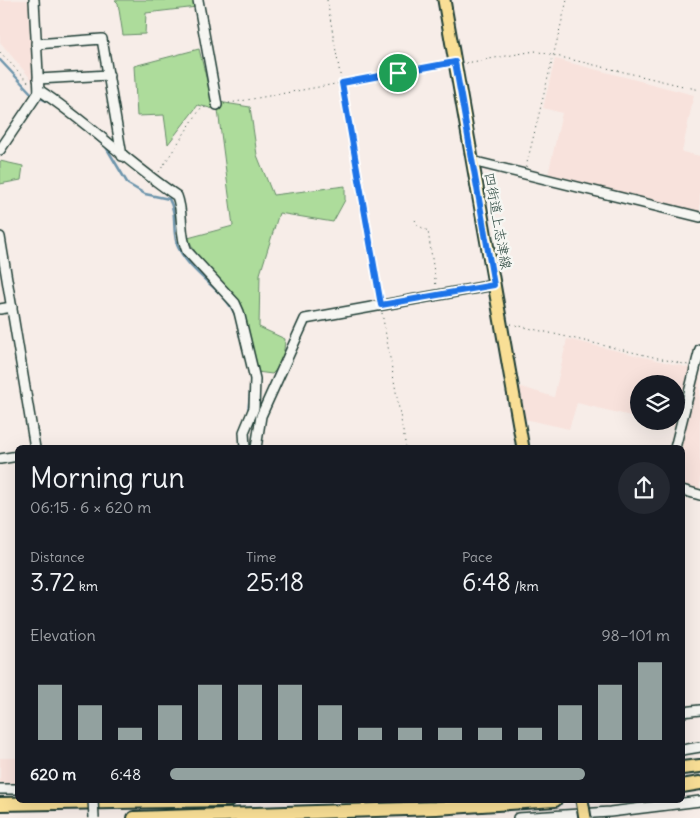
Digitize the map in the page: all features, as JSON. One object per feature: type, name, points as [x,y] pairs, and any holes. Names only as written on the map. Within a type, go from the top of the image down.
[{"type":"highway","points":[[685,768],[700,766]]},
{"type":"highway","points":[[685,786],[700,783]]},
{"type":"highway","points":[[0,804],[57,803]]},
{"type":"highway","points":[[134,818],[436,808],[510,803]]},
{"type":"main road","name":"四街道上志津線","points":[[444,0],[522,445]]},
{"type":"main road","points":[[582,803],[585,818]]},
{"type":"street","points":[[0,150],[37,94],[34,0]]},
{"type":"street","points":[[198,0],[217,105]]},
{"type":"street","points":[[36,44],[102,39],[122,156]]},
{"type":"street","points":[[38,79],[109,75]]},
{"type":"street","points":[[37,94],[68,110],[122,156],[177,196],[180,204],[183,242],[187,251],[235,303],[239,312],[255,379],[254,408],[244,432],[245,445]]},
{"type":"street","points":[[472,162],[700,217]]},
{"type":"street","points":[[0,237],[35,445]]},
{"type":"street","points":[[256,445],[261,416],[305,319],[494,285]]},
{"type":"street","points":[[0,310],[12,307]]},
{"type":"street","points":[[676,445],[700,349]]},
{"type":"street","points":[[0,459],[15,456]]},
{"type":"street","points":[[685,491],[700,495]]},
{"type":"street","points":[[685,712],[700,710]]},
{"type":"street","points":[[685,750],[700,747]]},
{"type":"street","points":[[0,789],[15,789]]},
{"type":"street","points":[[518,818],[610,815],[700,801]]},
{"type":"street","points":[[93,803],[94,818]]},
{"type":"path","points":[[327,0],[405,445]]},
{"type":"path","points":[[524,174],[567,0]]},
{"type":"path","points":[[154,180],[200,108],[521,52],[535,51],[554,54],[700,90]]},
{"type":"path","points":[[0,52],[37,94]]},
{"type":"path","points":[[415,220],[419,226],[428,231],[437,295]]},
{"type":"path","points":[[501,322],[695,367]]},
{"type":"shaded area","points":[[0,0],[31,0],[36,85],[0,42]]},
{"type":"shaded area","points":[[555,59],[694,95],[682,152],[700,156],[700,212],[548,175],[562,113],[543,108]]},
{"type":"shaded area","points":[[567,339],[690,368],[685,388],[685,375],[630,375],[630,416],[577,403],[569,429],[525,419],[518,386],[554,397]]},
{"type":"shaded area","points":[[700,369],[700,492],[685,488],[685,445],[681,445]]},
{"type":"shaded area","points":[[0,758],[15,758],[15,783],[0,783]]},
{"type":"green space","points":[[115,0],[196,0],[197,7],[146,13],[145,34],[123,35],[118,3]]},
{"type":"green space","points":[[199,49],[212,101],[250,107],[257,155],[273,195],[345,186],[345,200],[333,222],[279,213],[260,274],[259,327],[285,339],[281,362],[272,374],[257,372],[241,303],[203,268],[188,238],[233,226],[218,110],[198,105],[168,144],[164,115],[137,116],[134,66]]},
{"type":"green space","points":[[0,161],[23,166],[21,180],[0,184]]},
{"type":"waterway","points":[[0,60],[32,94],[49,102]]},
{"type":"waterway","points":[[81,126],[106,147],[128,184],[145,194],[169,199],[172,205],[178,247],[191,266],[230,306],[237,320],[240,337]]},
{"type":"waterway","points":[[248,413],[251,384]]},
{"type":"waterway","points":[[240,445],[241,429]]},
{"type":"route","points":[[455,62],[494,285],[381,305],[342,83],[398,73],[455,62]]}]
